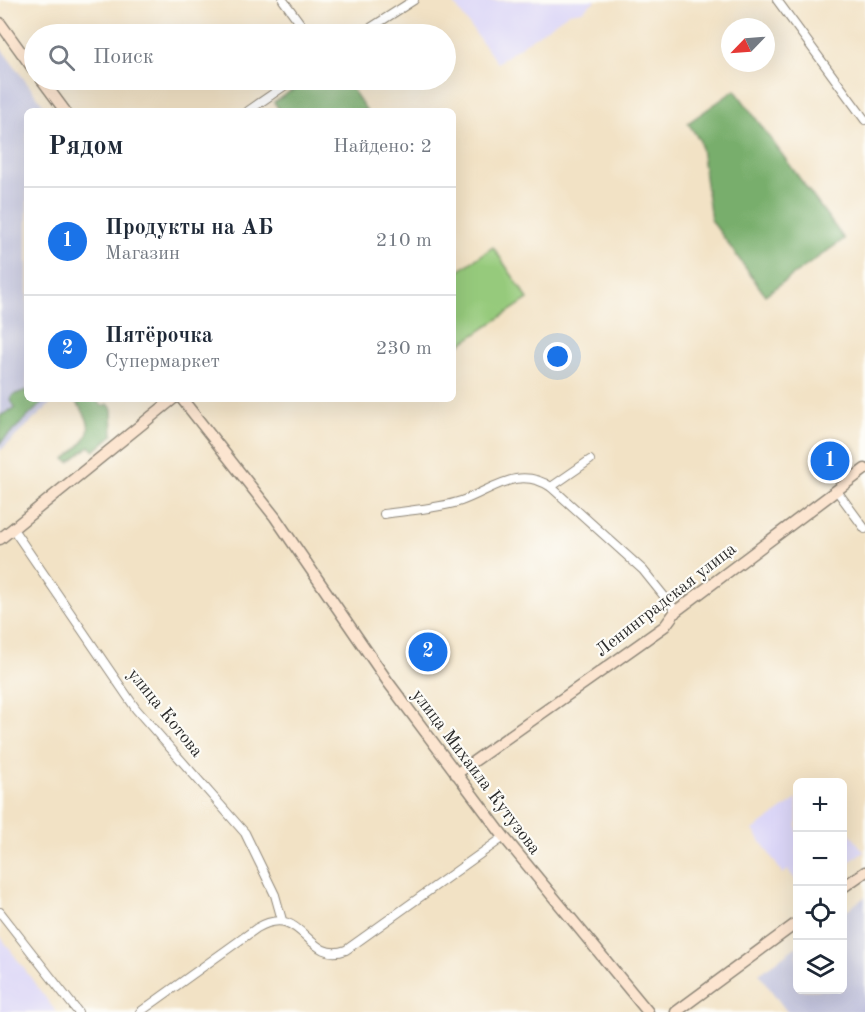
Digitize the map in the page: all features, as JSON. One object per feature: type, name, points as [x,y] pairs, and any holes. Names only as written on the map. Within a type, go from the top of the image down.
[{"type":"street","points":[[283,0],[301,24]]},
{"type":"street","points":[[376,24],[414,0]]},
{"type":"street","points":[[777,0],[865,120]]},
{"type":"street","points":[[0,23],[24,56]]},
{"type":"street","points":[[49,90],[63,108]]},
{"type":"street","points":[[252,108],[279,90]]},
{"type":"street","points":[[0,539],[169,402]]},
{"type":"street","name":"улица Михаила Кутузова","points":[[184,402],[275,517],[388,682],[456,774],[504,837],[648,1012]]},
{"type":"street","points":[[551,487],[590,460]]},
{"type":"street","name":"Ленинградская улица","points":[[456,774],[665,626],[676,611],[865,469]]},
{"type":"street","points":[[384,514],[461,500],[501,481],[515,478],[539,479],[551,487],[644,570],[676,611]]},
{"type":"street","points":[[837,491],[865,529]]},
{"type":"street","name":"улица Котова","points":[[13,529],[136,709],[245,832],[275,895],[282,920]]},
{"type":"street","points":[[140,1012],[257,928],[282,920],[291,923],[320,948],[333,953],[346,950],[504,837]]},
{"type":"street","points":[[846,886],[865,872]]},
{"type":"street","points":[[0,912],[78,1012]]},
{"type":"street","points":[[676,1012],[793,926]]},
{"type":"shaded area","points":[[596,0],[582,11],[569,13],[497,63],[452,1]]},
{"type":"shaded area","points":[[0,47],[24,79],[24,90],[32,90],[46,108],[24,108],[24,402],[53,402],[0,451]]},
{"type":"shaded area","points":[[793,802],[793,877],[788,870],[783,874],[753,830]]},
{"type":"shaded area","points":[[847,829],[864,852],[847,863]]},
{"type":"shaded area","points":[[865,897],[865,1012],[787,1012],[759,974],[793,949],[793,994],[847,994],[847,910]]},
{"type":"shaded area","points":[[0,936],[56,1012],[0,1012]]},
{"type":"green space","points":[[293,90],[353,90],[365,108],[278,108],[274,102]]},
{"type":"green space","points":[[735,90],[844,239],[765,295],[711,220],[700,141],[688,123]]},
{"type":"green space","points":[[493,247],[528,299],[456,347],[456,273]]},
{"type":"green space","points":[[24,391],[24,402],[42,403],[0,443],[0,416],[15,408],[10,400],[13,395]]},
{"type":"green space","points":[[75,402],[98,402],[102,406],[108,404],[112,409],[113,435],[94,451],[90,446],[69,462],[65,459],[80,445],[88,432],[86,417]]},
{"type":"place","name":"Продукты на АБ","points":[[830,461]]},
{"type":"place","name":"Пятёрочка","points":[[428,652]]}]
